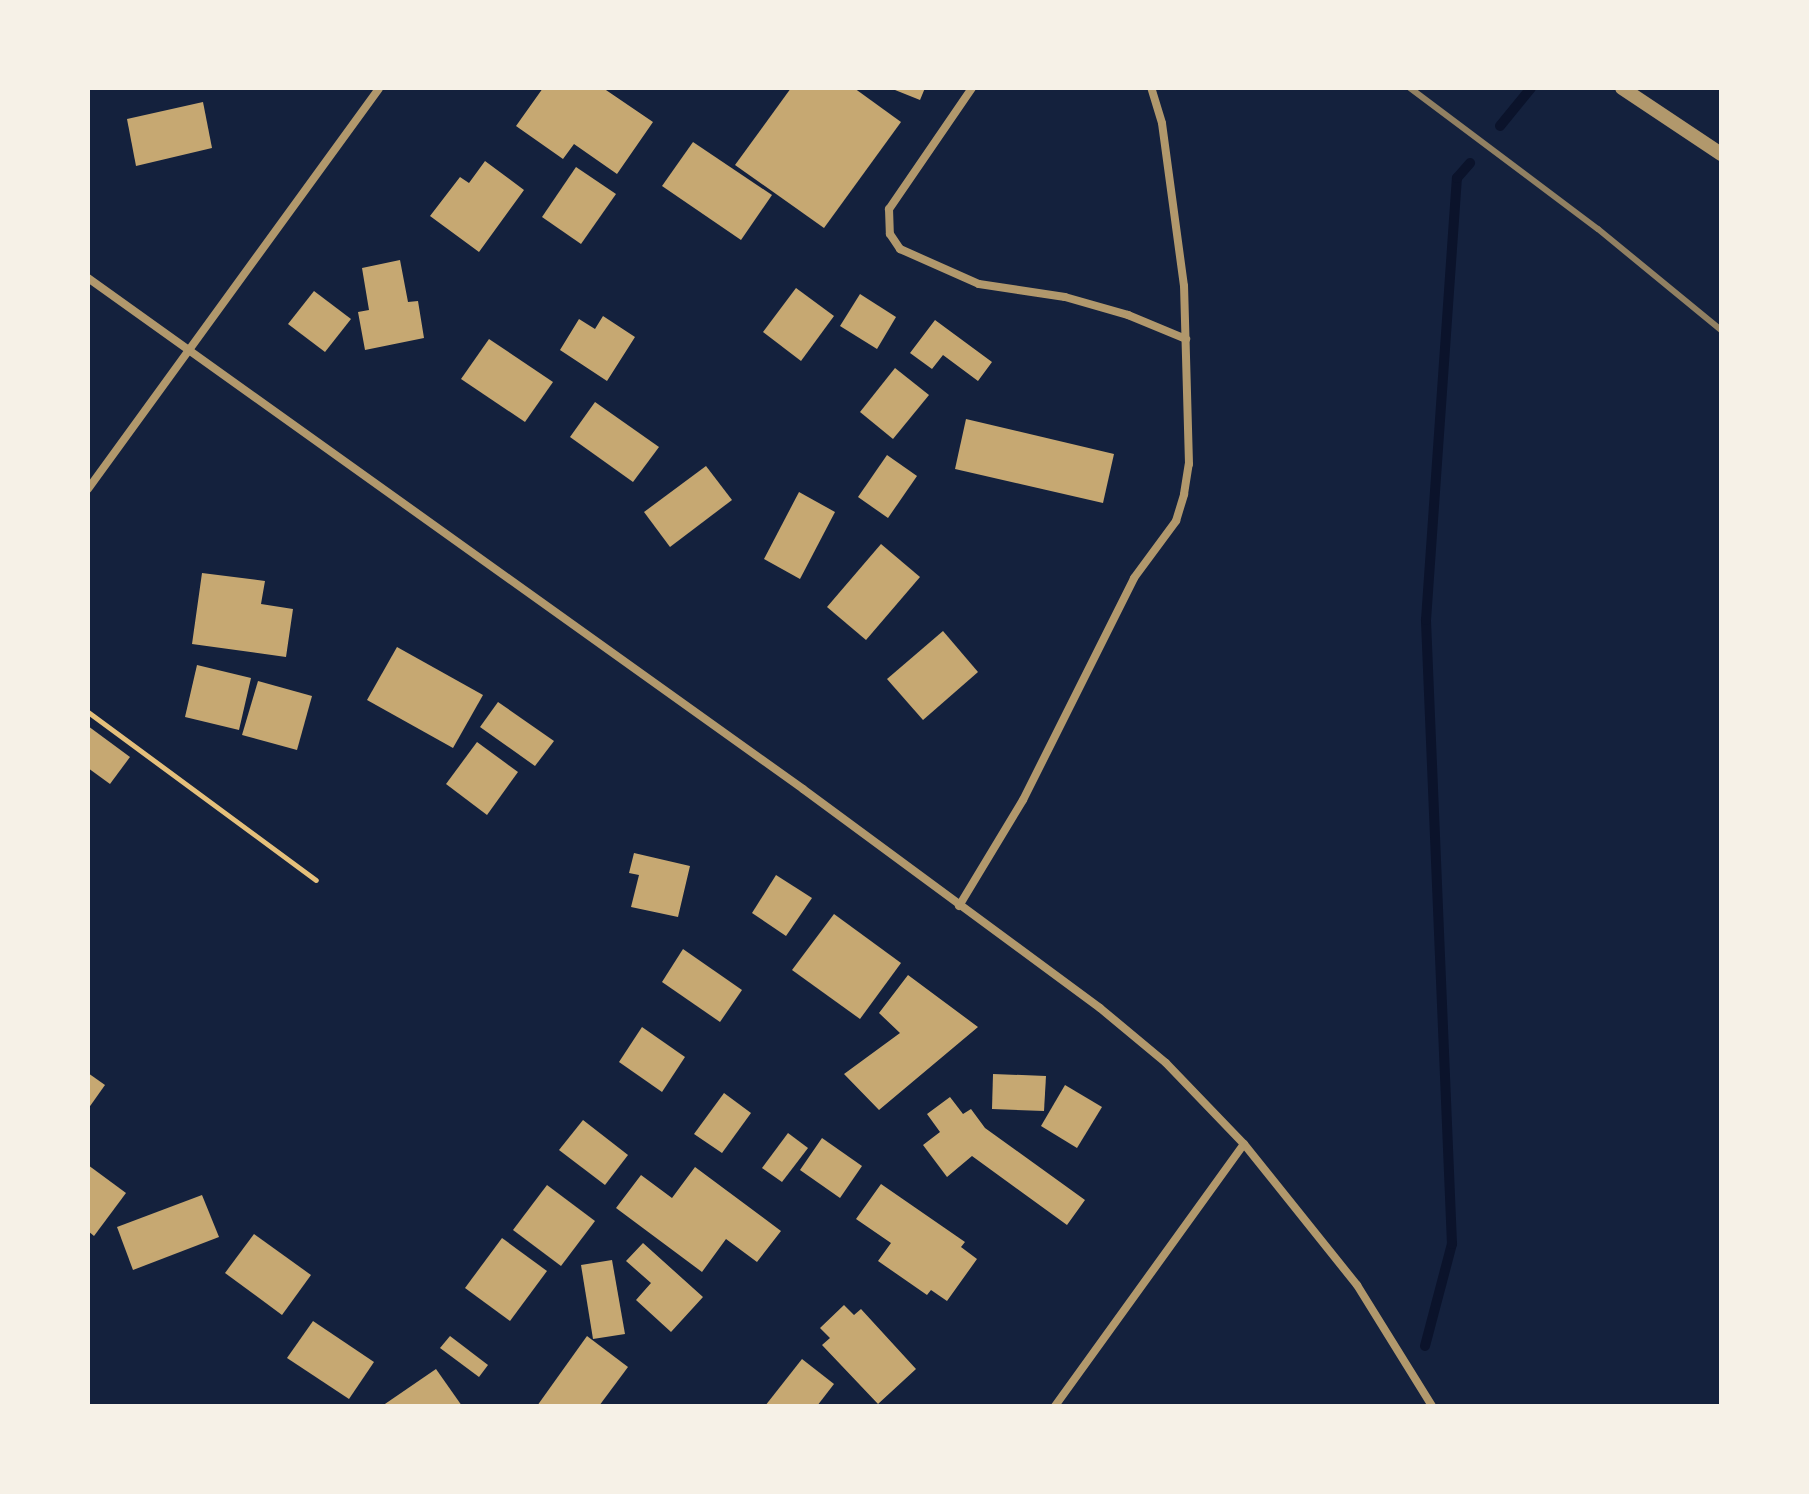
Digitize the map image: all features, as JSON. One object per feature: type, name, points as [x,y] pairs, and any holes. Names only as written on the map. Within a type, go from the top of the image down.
[{"type":"street","points":[[88,489],[379,88]]},
{"type":"street","points":[[972,88],[889,209],[890,234],[900,249],[979,284],[1065,297],[1186,339]]},
{"type":"street","points":[[959,906],[1023,800],[1134,578],[1176,521],[1189,464],[1186,339],[1162,123],[1151,88]]},
{"type":"street","points":[[1622,88],[1721,154]]},
{"type":"street","points":[[88,278],[803,789],[1100,1008],[1166,1063],[1244,1144],[1357,1285],[1432,1406]]},
{"type":"street","points":[[1055,1406],[1244,1144]]},
{"type":"path","points":[[88,712],[316,880]]},
{"type":"building","points":[[543,88],[603,88],[653,122],[617,174],[574,144],[563,159],[516,126]]},
{"type":"building","points":[[791,88],[854,88],[901,122],[824,228],[735,165]]},
{"type":"building","points":[[890,88],[925,88],[920,100]]},
{"type":"building","points":[[203,102],[212,148],[136,166],[127,119]]},
{"type":"building","points":[[693,142],[772,195],[741,240],[662,186]]},
{"type":"building","points":[[485,161],[524,190],[479,252],[430,216],[460,177],[469,183]]},
{"type":"building","points":[[576,167],[616,194],[581,244],[542,217]]},
{"type":"building","points":[[400,260],[408,302],[418,301],[424,338],[365,350],[358,312],[369,310],[362,268]]},
{"type":"building","points":[[796,288],[834,316],[801,361],[763,332]]},
{"type":"building","points":[[314,291],[351,319],[325,352],[288,324]]},
{"type":"building","points":[[860,294],[896,317],[877,349],[840,326]]},
{"type":"building","points":[[603,316],[635,337],[607,381],[560,350],[579,319],[595,329]]},
{"type":"building","points":[[935,320],[992,362],[978,381],[943,355],[932,369],[910,353]]},
{"type":"building","points":[[489,339],[553,382],[525,422],[461,379]]},
{"type":"building","points":[[895,368],[929,395],[893,439],[860,412]]},
{"type":"building","points":[[595,402],[659,447],[633,482],[570,437]]},
{"type":"building","points":[[966,419],[1114,454],[1103,503],[955,469]]},
{"type":"building","points":[[887,455],[917,476],[888,518],[858,497]]},
{"type":"building","points":[[706,466],[732,500],[670,547],[644,512]]},
{"type":"building","points":[[799,492],[835,512],[800,579],[764,559]]},
{"type":"building","points":[[881,544],[920,577],[866,640],[827,607]]},
{"type":"building","points":[[202,573],[265,581],[261,604],[293,609],[286,657],[192,644]]},
{"type":"building","points":[[943,631],[978,672],[923,720],[887,679]]},
{"type":"building","points":[[397,647],[483,695],[453,748],[367,700]]},
{"type":"building","points":[[197,665],[251,678],[239,730],[185,717]]},
{"type":"building","points":[[258,681],[312,696],[297,750],[242,735]]},
{"type":"building","points":[[498,702],[554,741],[535,766],[480,727]]},
{"type":"building","points":[[88,726],[130,757],[110,784],[88,768]]},
{"type":"building","points":[[477,742],[518,772],[487,815],[446,784]]},
{"type":"building","points":[[634,853],[690,866],[678,917],[631,907],[639,875],[629,873]]},
{"type":"building","points":[[776,875],[812,898],[786,936],[752,913]]},
{"type":"building","points":[[834,914],[901,963],[860,1019],[792,970]]},
{"type":"building","points":[[683,949],[742,990],[720,1022],[662,982]]},
{"type":"building","points":[[908,975],[978,1027],[879,1110],[844,1074],[900,1033],[879,1013]]},
{"type":"building","points":[[642,1027],[685,1057],[662,1092],[619,1062]]},
{"type":"building","points":[[88,1073],[105,1085],[88,1109]]},
{"type":"building","points":[[993,1074],[1046,1076],[1044,1111],[992,1109]]},
{"type":"building","points":[[1065,1085],[1102,1107],[1077,1148],[1041,1126]]},
{"type":"building","points":[[724,1093],[751,1113],[722,1153],[694,1134]]},
{"type":"building","points":[[950,1097],[963,1114],[971,1109],[985,1128],[1085,1200],[1067,1225],[972,1156],[947,1177],[923,1145],[940,1132],[927,1114]]},
{"type":"building","points":[[583,1120],[628,1155],[605,1185],[559,1150]]},
{"type":"building","points":[[788,1133],[808,1148],[782,1182],[762,1168]]},
{"type":"building","points":[[822,1138],[862,1166],[840,1198],[800,1170]]},
{"type":"building","points":[[88,1165],[126,1193],[94,1236],[88,1231]]},
{"type":"building","points":[[695,1167],[781,1231],[757,1262],[726,1239],[702,1272],[616,1208],[641,1175],[672,1198]]},
{"type":"building","points":[[881,1184],[965,1242],[961,1247],[977,1259],[947,1301],[931,1290],[927,1295],[878,1261],[891,1243],[856,1219]]},
{"type":"building","points":[[547,1185],[595,1221],[561,1266],[513,1230]]},
{"type":"building","points":[[202,1195],[219,1237],[133,1270],[117,1227]]},
{"type":"building","points":[[254,1234],[311,1275],[282,1315],[225,1273]]},
{"type":"building","points":[[502,1238],[547,1271],[510,1321],[465,1288]]},
{"type":"building","points":[[643,1243],[703,1297],[671,1332],[636,1300],[651,1283],[626,1261]]},
{"type":"building","points":[[612,1260],[625,1334],[593,1339],[581,1265]]},
{"type":"building","points":[[844,1305],[854,1315],[861,1309],[916,1369],[878,1404],[822,1345],[830,1338],[820,1328]]},
{"type":"building","points":[[313,1321],[374,1362],[349,1399],[287,1358]]},
{"type":"building","points":[[450,1336],[488,1365],[479,1377],[440,1348]]},
{"type":"building","points":[[587,1336],[628,1367],[599,1406],[537,1406]]},
{"type":"building","points":[[802,1359],[834,1384],[817,1406],[765,1406]]},
{"type":"building","points":[[436,1369],[462,1406],[382,1406]]},
{"type":"waterway","points":[[1500,126],[1531,88]]},
{"type":"waterway","points":[[1425,1346],[1452,1244],[1426,620],[1457,178],[1470,163]]},
{"type":"railway","points":[[1410,88],[1598,229],[1721,330]]}]
